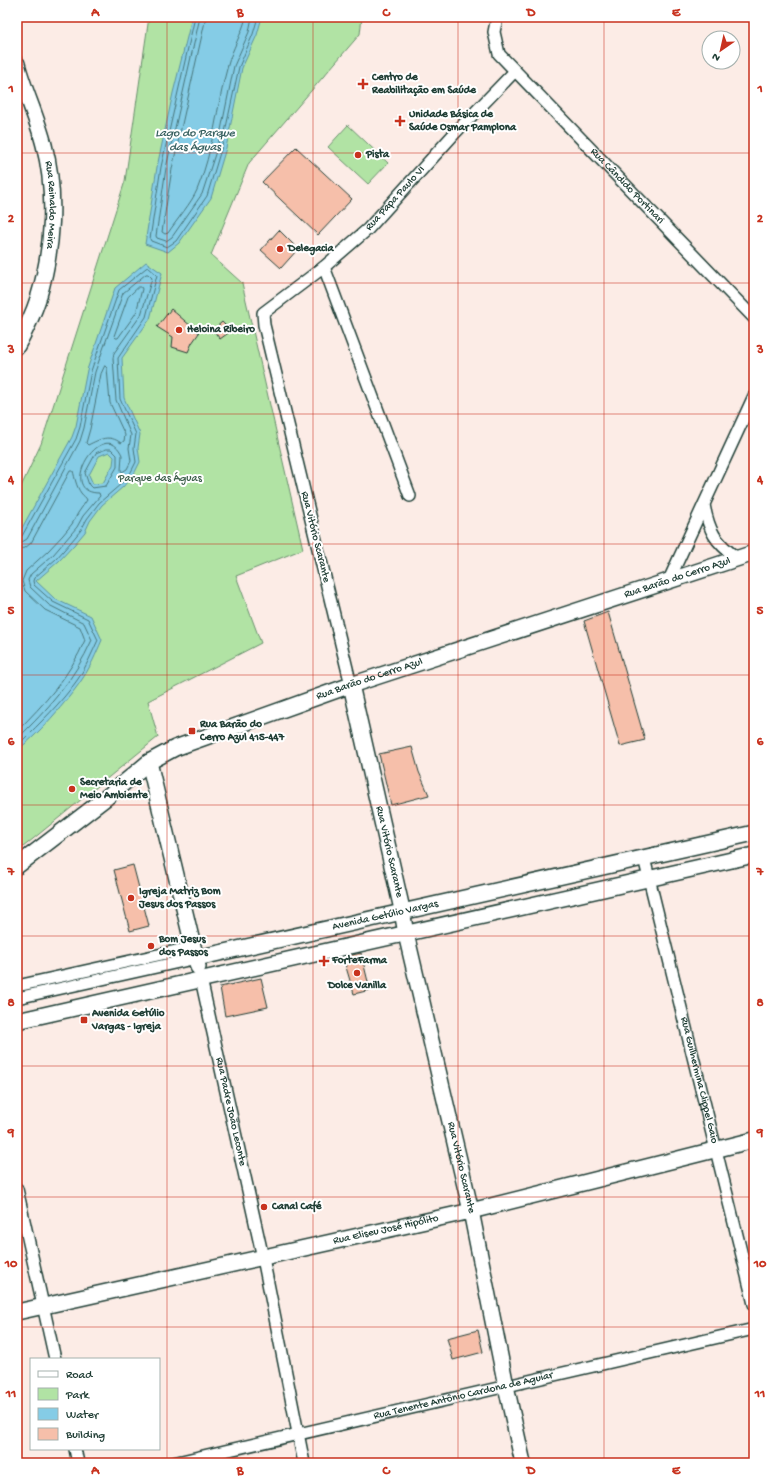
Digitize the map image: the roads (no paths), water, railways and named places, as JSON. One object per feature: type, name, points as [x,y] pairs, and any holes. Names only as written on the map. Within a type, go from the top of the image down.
[{"type":"main road","name":"Rua Reinaldo Meira","points":[[17,67],[44,145],[49,164],[51,187],[51,232],[45,273],[34,312],[17,346]]},
{"type":"main road","points":[[737,558],[754,541]]},
{"type":"main road","name":"Rua Barão do Cerro Azul","points":[[17,866],[107,797],[149,762],[175,748],[351,685],[754,553]]},
{"type":"main road","name":"Rua Vitório Scarante","points":[[351,685],[406,934],[471,1211],[523,1463]]},
{"type":"main road","name":"Rua Padre João Leconte","points":[[149,762],[201,979]]},
{"type":"main road","name":"Avenida Getúlio Vargas","points":[[195,953],[402,912],[754,833]]},
{"type":"main road","name":"Avenida Getúlio Vargas","points":[[17,1021],[754,855]]},
{"type":"main road","name":"Rua Eliseu José Hipólito","points":[[17,1312],[471,1211],[754,1140]]},
{"type":"street","name":"Rua Cândido Portinari","points":[[497,17],[494,32],[499,54],[754,318]]},
{"type":"street","name":"Rua Papa Paulo VI","points":[[263,313],[324,267],[368,229],[454,134],[515,71]]},
{"type":"street","points":[[324,267],[410,496]]},
{"type":"street","name":"Rua Vitório Scarante","points":[[263,313],[264,325],[351,685]]},
{"type":"street","points":[[669,580],[754,396]]},
{"type":"street","points":[[704,505],[707,521],[714,536],[724,548],[737,558]]},
{"type":"street","name":"Rua Guilhermina Clippel Gaio","points":[[644,858],[754,1304]]},
{"type":"street","name":"Avenida Getúlio Vargas","points":[[17,986],[195,953]]},
{"type":"street","name":"Avenida Getúlio Vargas","points":[[17,998],[195,953]]},
{"type":"street","name":"Rua Padre João Leconte","points":[[201,979],[263,1258],[304,1463]]},
{"type":"street","points":[[17,1189],[55,1358]]},
{"type":"street","name":"Rua Tenente Antônio Cardona de Aguiar","points":[[173,1463],[754,1329]]},
{"type":"street","points":[[75,1450],[78,1463]]},
{"type":"water","name":"Lago do Parque das Águas","points":[[192,17],[262,17],[257,35],[242,68],[226,148],[211,198],[179,243],[168,252],[145,244],[157,167],[173,93]]},
{"type":"water","points":[[146,262],[162,273],[150,319],[122,358],[124,398],[140,434],[138,448],[140,462],[134,474],[123,487],[102,505],[90,521],[85,532],[74,545],[59,561],[36,581],[55,599],[91,616],[102,640],[87,671],[69,697],[32,738],[17,749],[17,537],[72,437],[76,426],[87,370],[115,288]],"holes":[[[109,452],[114,457],[113,465],[103,483],[93,484],[89,475],[99,456]]]},
{"type":"place","name":"Centro de Reabilitação em Saúde","points":[[363,84]]},
{"type":"place","name":"Unidade Básica de Saúde Osmar Pamplona","points":[[400,121]]},
{"type":"place","name":"Pista","points":[[358,155]]},
{"type":"place","name":"Delegacia","points":[[280,249]]},
{"type":"place","name":"Heloina Ribeiro","points":[[179,330]]},
{"type":"place","name":"Rua Barão do Cerro Azul 415-447","points":[[192,731]]},
{"type":"place","name":"Secretaria de Meio Ambiente","points":[[72,789]]},
{"type":"place","name":"Igreja Matriz Bom Jesus dos Passos","points":[[131,898]]},
{"type":"place","name":"Bom Jesus dos Passos","points":[[151,946]]},
{"type":"place","name":"ForteFarma","points":[[324,961]]},
{"type":"place","name":"Dolce Vanilla","points":[[357,973]]},
{"type":"place","name":"Avenida Getúlio Vargas - Igreja","points":[[84,1020]]},
{"type":"place","name":"Canal Café","points":[[264,1207]]},
{"type":"park label","name":"Parque das Águas","points":[[160,479]]}]
